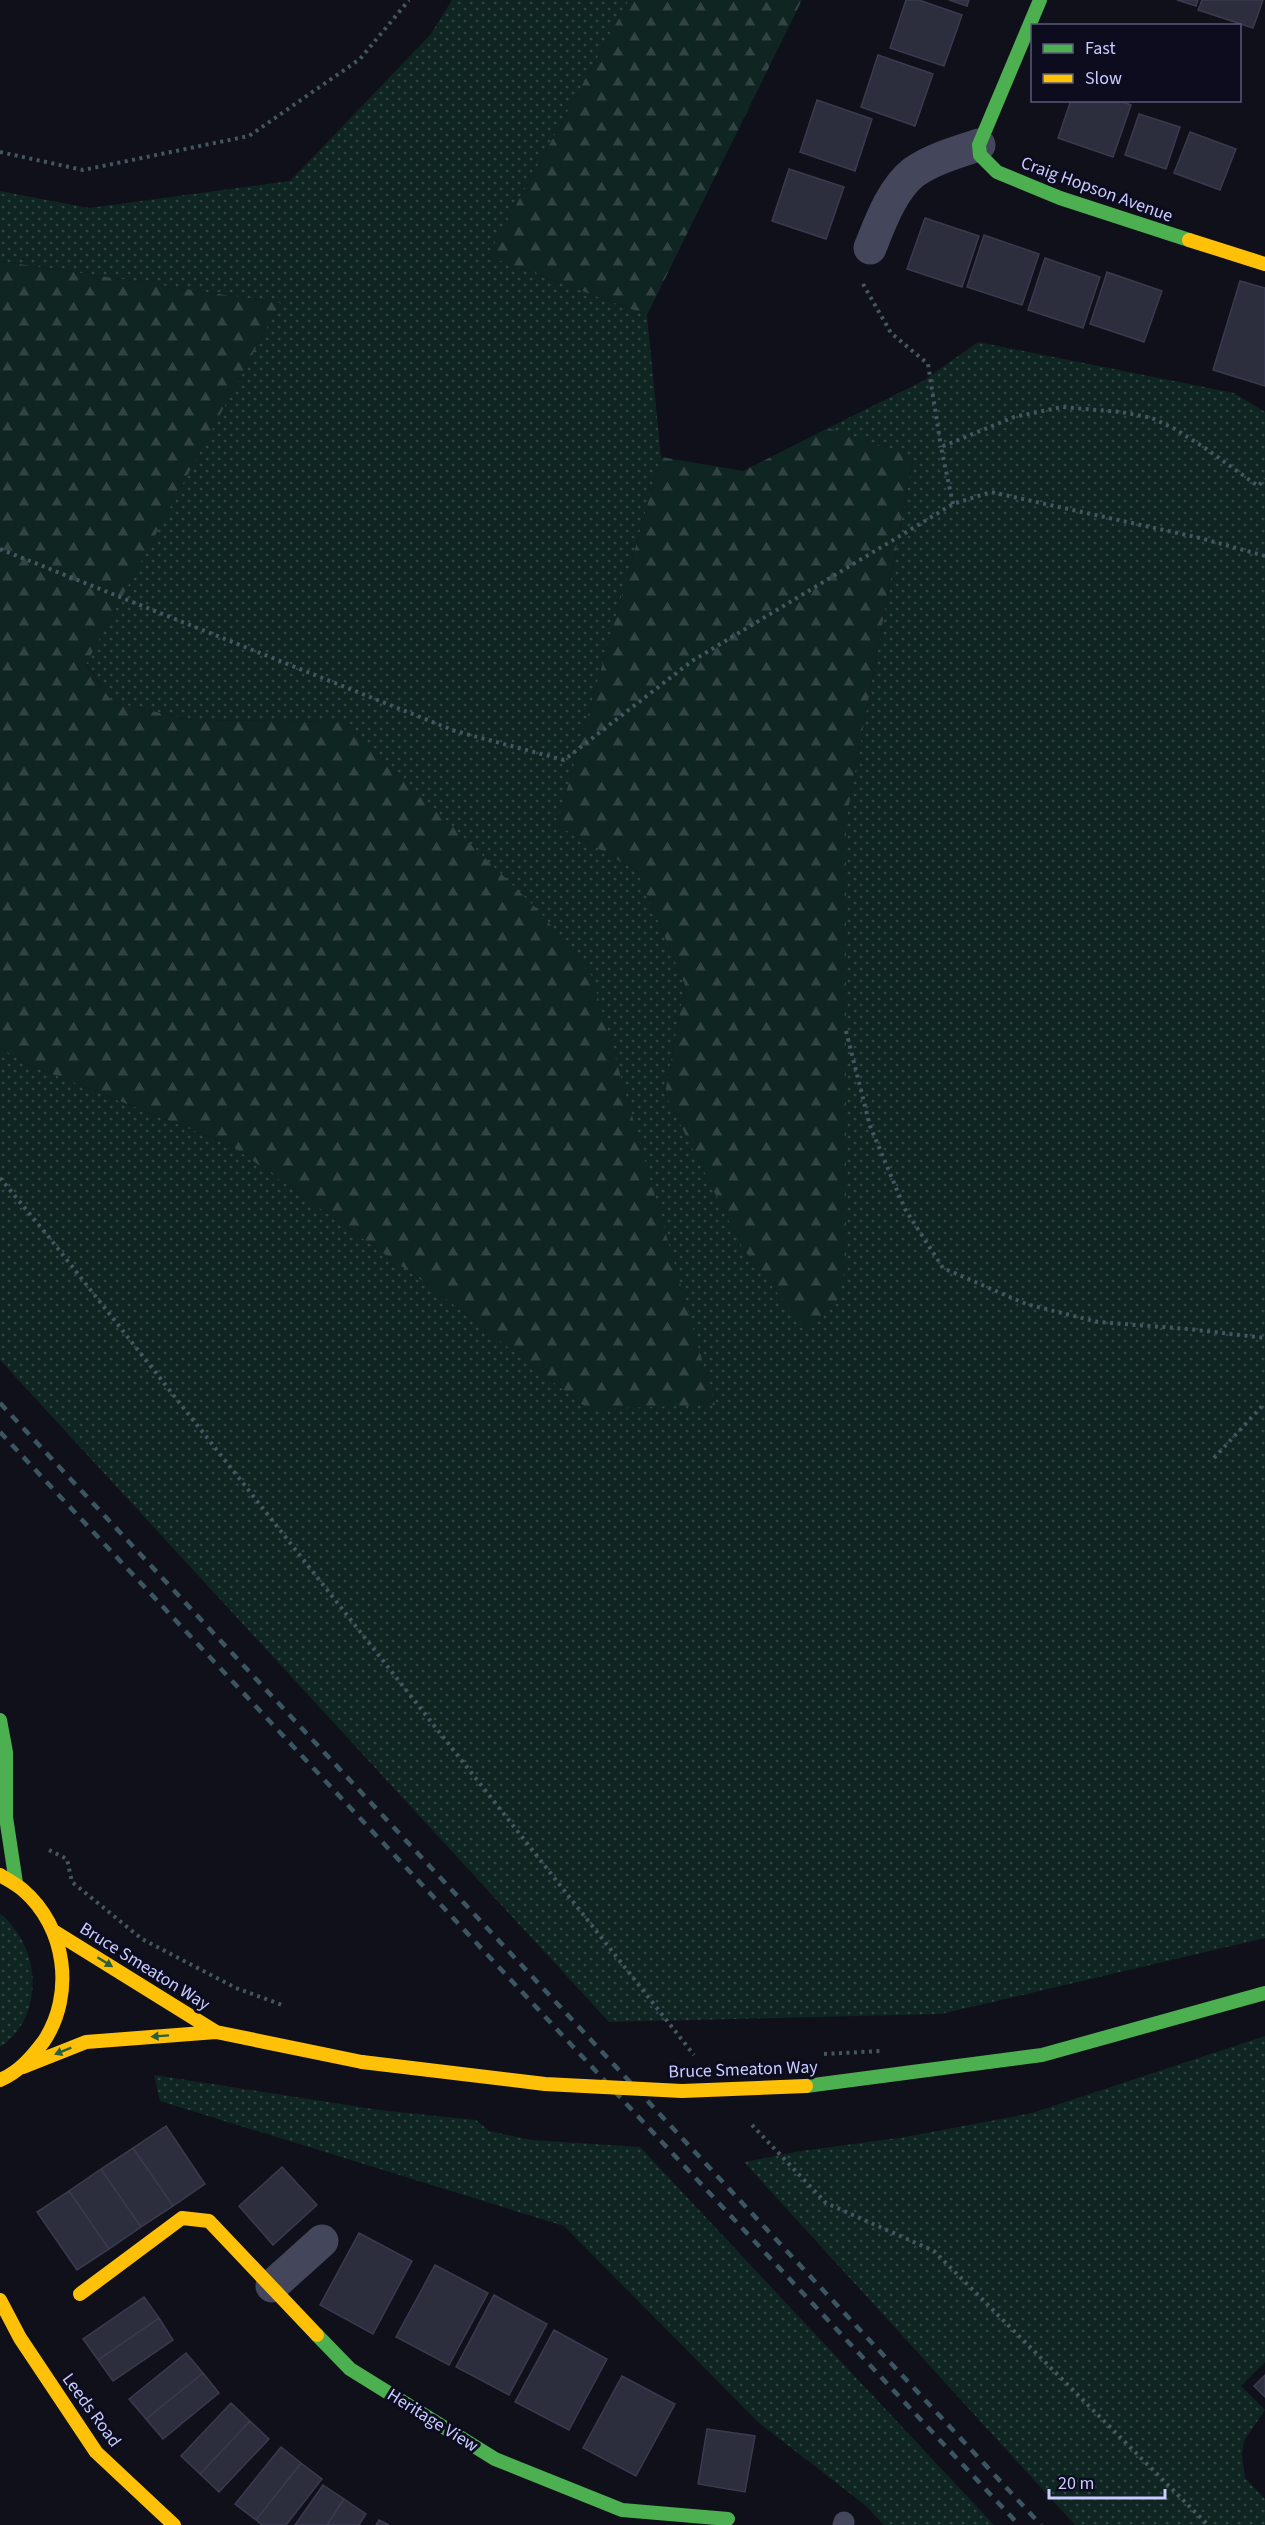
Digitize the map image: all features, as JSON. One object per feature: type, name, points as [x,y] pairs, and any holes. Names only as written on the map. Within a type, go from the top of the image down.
[{"type":"main road","points":[[978,145],[1040,0]]},
{"type":"main road","name":"Craig Hopson Avenue","points":[[978,145],[980,155],[997,172],[1060,198],[1265,264]]},
{"type":"main road","points":[[0,1720],[6,1752],[3,1791],[16,1883]]},
{"type":"main road","points":[[0,1875],[16,1883],[41,1907],[55,1932],[64,1968],[60,2008],[47,2039],[23,2067],[2,2082]]},
{"type":"main road","name":"Bruce Smeaton Way","points":[[55,1932],[216,2032]]},
{"type":"main road","name":"Bruce Smeaton Way","points":[[23,2067],[86,2042],[216,2032],[362,2062],[545,2084],[682,2091],[806,2086],[1042,2055],[1265,1993]]},
{"type":"main road","name":"Heritage View","points":[[80,2294],[182,2218],[209,2221],[350,2368],[495,2459],[620,2518],[728,2519]]},
{"type":"main road","name":"Leeds Road","points":[[0,2300],[20,2337],[96,2452],[169,2524]]},
{"type":"street","points":[[870,249],[895,194],[913,173],[944,156],[978,145]]},
{"type":"street","points":[[272,2286],[322,2241]]},
{"type":"path","points":[[0,152],[83,170],[249,136],[360,59],[410,0]]},
{"type":"path","points":[[860,279],[891,333],[928,364],[953,504]]},
{"type":"path","points":[[941,447],[1014,417],[1062,407],[1120,412],[1152,418],[1175,429],[1258,486],[1265,479]]},
{"type":"path","points":[[0,549],[455,732],[564,760],[692,661],[953,504],[991,492],[1200,538],[1265,556]]},
{"type":"path","points":[[846,1030],[870,1126],[905,1209],[943,1268],[1026,1304],[1098,1322],[1265,1338]]},
{"type":"path","points":[[0,1178],[678,2035]]},
{"type":"path","points":[[1214,1458],[1265,1403]]},
{"type":"path","points":[[8,1830],[67,1859],[72,1882],[142,1939],[236,1988],[290,2008]]},
{"type":"path","points":[[769,2145],[826,2203],[934,2251],[1208,2525]]},
{"type":"green space","points":[[452,0],[629,0],[488,256],[647,315],[661,457],[557,825],[637,871],[685,985],[665,1094],[846,1264],[846,821],[913,458],[828,428],[923,381],[978,342],[1234,393],[1265,412],[1265,1938],[941,2014],[609,2022],[0,1360],[0,1048],[27,1064],[232,1146],[431,1287],[588,1409],[346,722],[192,720],[112,702],[86,663],[280,303],[0,261],[0,191],[89,208],[290,181],[431,34]]},
{"type":"green space","points":[[629,0],[802,0],[647,315],[488,256]]},
{"type":"green space","points":[[0,261],[280,303],[86,664],[112,702],[192,720],[346,722],[540,912],[592,976],[715,1405],[588,1409],[431,1287],[232,1146],[27,1064],[0,1048]]},
{"type":"green space","points":[[828,428],[913,457],[846,821],[846,1264],[839,1298],[808,1333],[742,1247],[665,1094],[685,985],[637,871],[557,825],[661,457],[743,471]]},
{"type":"green space","points":[[0,1914],[9,1921],[29,1957],[32,1990],[23,2022],[13,2036],[0,2047]]},
{"type":"green space","points":[[1265,2036],[1265,2362],[1241,2386],[1265,2410],[1244,2441],[1242,2455],[1245,2478],[1265,2499],[1265,2525],[1075,2525],[744,2162],[801,2151],[905,2137],[1032,2113]]},
{"type":"green space","points":[[154,2075],[379,2110],[476,2120],[489,2131],[531,2140],[640,2147],[994,2525],[884,2525],[865,2505],[759,2423],[564,2226],[160,2101]]},
{"type":"building","points":[[906,0],[919,0],[962,15],[944,66],[890,48]]},
{"type":"building","points":[[949,0],[969,0],[967,6]]},
{"type":"building","points":[[1177,0],[1198,0],[1196,6]]},
{"type":"building","points":[[1202,0],[1263,0],[1253,28],[1198,10]]},
{"type":"building","points":[[878,55],[933,74],[915,126],[861,107]]},
{"type":"building","points":[[817,100],[872,119],[855,171],[800,152]]},
{"type":"building","points":[[1070,102],[1123,102],[1131,105],[1113,157],[1058,138]]},
{"type":"building","points":[[1139,114],[1180,127],[1166,169],[1125,155]]},
{"type":"building","points":[[1190,132],[1236,149],[1220,190],[1174,173]]},
{"type":"building","points":[[789,169],[844,187],[826,239],[772,221]]},
{"type":"building","points":[[925,218],[979,236],[962,287],[907,269]]},
{"type":"building","points":[[984,235],[1039,254],[1022,305],[967,287]]},
{"type":"building","points":[[1045,258],[1100,277],[1083,328],[1028,310]]},
{"type":"building","points":[[1107,272],[1162,291],[1144,342],[1090,324]]},
{"type":"building","points":[[1240,281],[1265,288],[1265,386],[1213,370]]},
{"type":"building","points":[[166,2126],[205,2184],[173,2206],[133,2148]]},
{"type":"building","points":[[133,2148],[173,2206],[141,2227],[101,2169]]},
{"type":"building","points":[[282,2167],[317,2205],[273,2245],[239,2206]]},
{"type":"building","points":[[101,2169],[141,2227],[109,2249],[69,2191]]},
{"type":"building","points":[[69,2191],[109,2249],[77,2270],[37,2212]]},
{"type":"building","points":[[359,2233],[412,2261],[373,2334],[320,2305]]},
{"type":"building","points":[[435,2265],[488,2293],[449,2365],[396,2337]]},
{"type":"building","points":[[494,2295],[547,2324],[509,2395],[456,2367]]},
{"type":"building","points":[[144,2297],[159,2318],[98,2360],[83,2339]]},
{"type":"building","points":[[159,2318],[173,2340],[113,2381],[98,2360]]},
{"type":"building","points":[[554,2330],[607,2359],[569,2430],[515,2402]]},
{"type":"building","points":[[186,2353],[203,2373],[146,2419],[129,2399]]},
{"type":"building","points":[[203,2373],[219,2393],[163,2439],[146,2419]]},
{"type":"building","points":[[1265,2375],[1265,2397],[1254,2386]]},
{"type":"building","points":[[622,2376],[675,2404],[636,2476],[583,2448]]},
{"type":"building","points":[[231,2403],[250,2421],[200,2474],[181,2456]]},
{"type":"building","points":[[250,2421],[269,2439],[219,2492],[200,2474]]},
{"type":"building","points":[[707,2429],[755,2436],[745,2492],[698,2484]]},
{"type":"building","points":[[281,2447],[301,2463],[256,2520],[235,2504]]},
{"type":"building","points":[[301,2463],[322,2479],[286,2525],[262,2525],[256,2520]]},
{"type":"building","points":[[323,2485],[344,2499],[327,2525],[295,2525]]},
{"type":"building","points":[[344,2499],[366,2514],[359,2525],[327,2525]]},
{"type":"building","points":[[379,2520],[389,2525],[376,2525]]},
{"type":"railway","points":[[0,1403],[1041,2525]]},
{"type":"railway","points":[[0,1432],[1019,2525]]},
{"type":"traffic: fast","points":[[1040,0],[979,145],[980,155],[997,172],[1060,198],[1189,240]]},
{"type":"traffic: fast","points":[[0,1720],[6,1752],[6,1817],[16,1883]]},
{"type":"traffic: fast","points":[[806,2086],[1042,2055],[1265,1993]]},
{"type":"traffic: fast","points":[[317,2335],[350,2369],[495,2459],[622,2510],[728,2519]]},
{"type":"traffic: slow","points":[[1189,240],[1265,264]]},
{"type":"traffic: slow","points":[[0,1875],[23,1890],[38,1905],[49,1923],[57,1942],[62,1982],[60,2003],[54,2023],[44,2041],[25,2064],[0,2080]]},
{"type":"traffic: slow","points":[[55,1932],[216,2032]]},
{"type":"traffic: slow","points":[[23,2067],[86,2042],[216,2032],[362,2062]]},
{"type":"traffic: slow","points":[[362,2062],[545,2084],[682,2091],[806,2086]]},
{"type":"traffic: slow","points":[[80,2294],[182,2218],[209,2221],[317,2335]]},
{"type":"traffic: slow","points":[[0,2300],[20,2338],[96,2452],[174,2525]]}]
